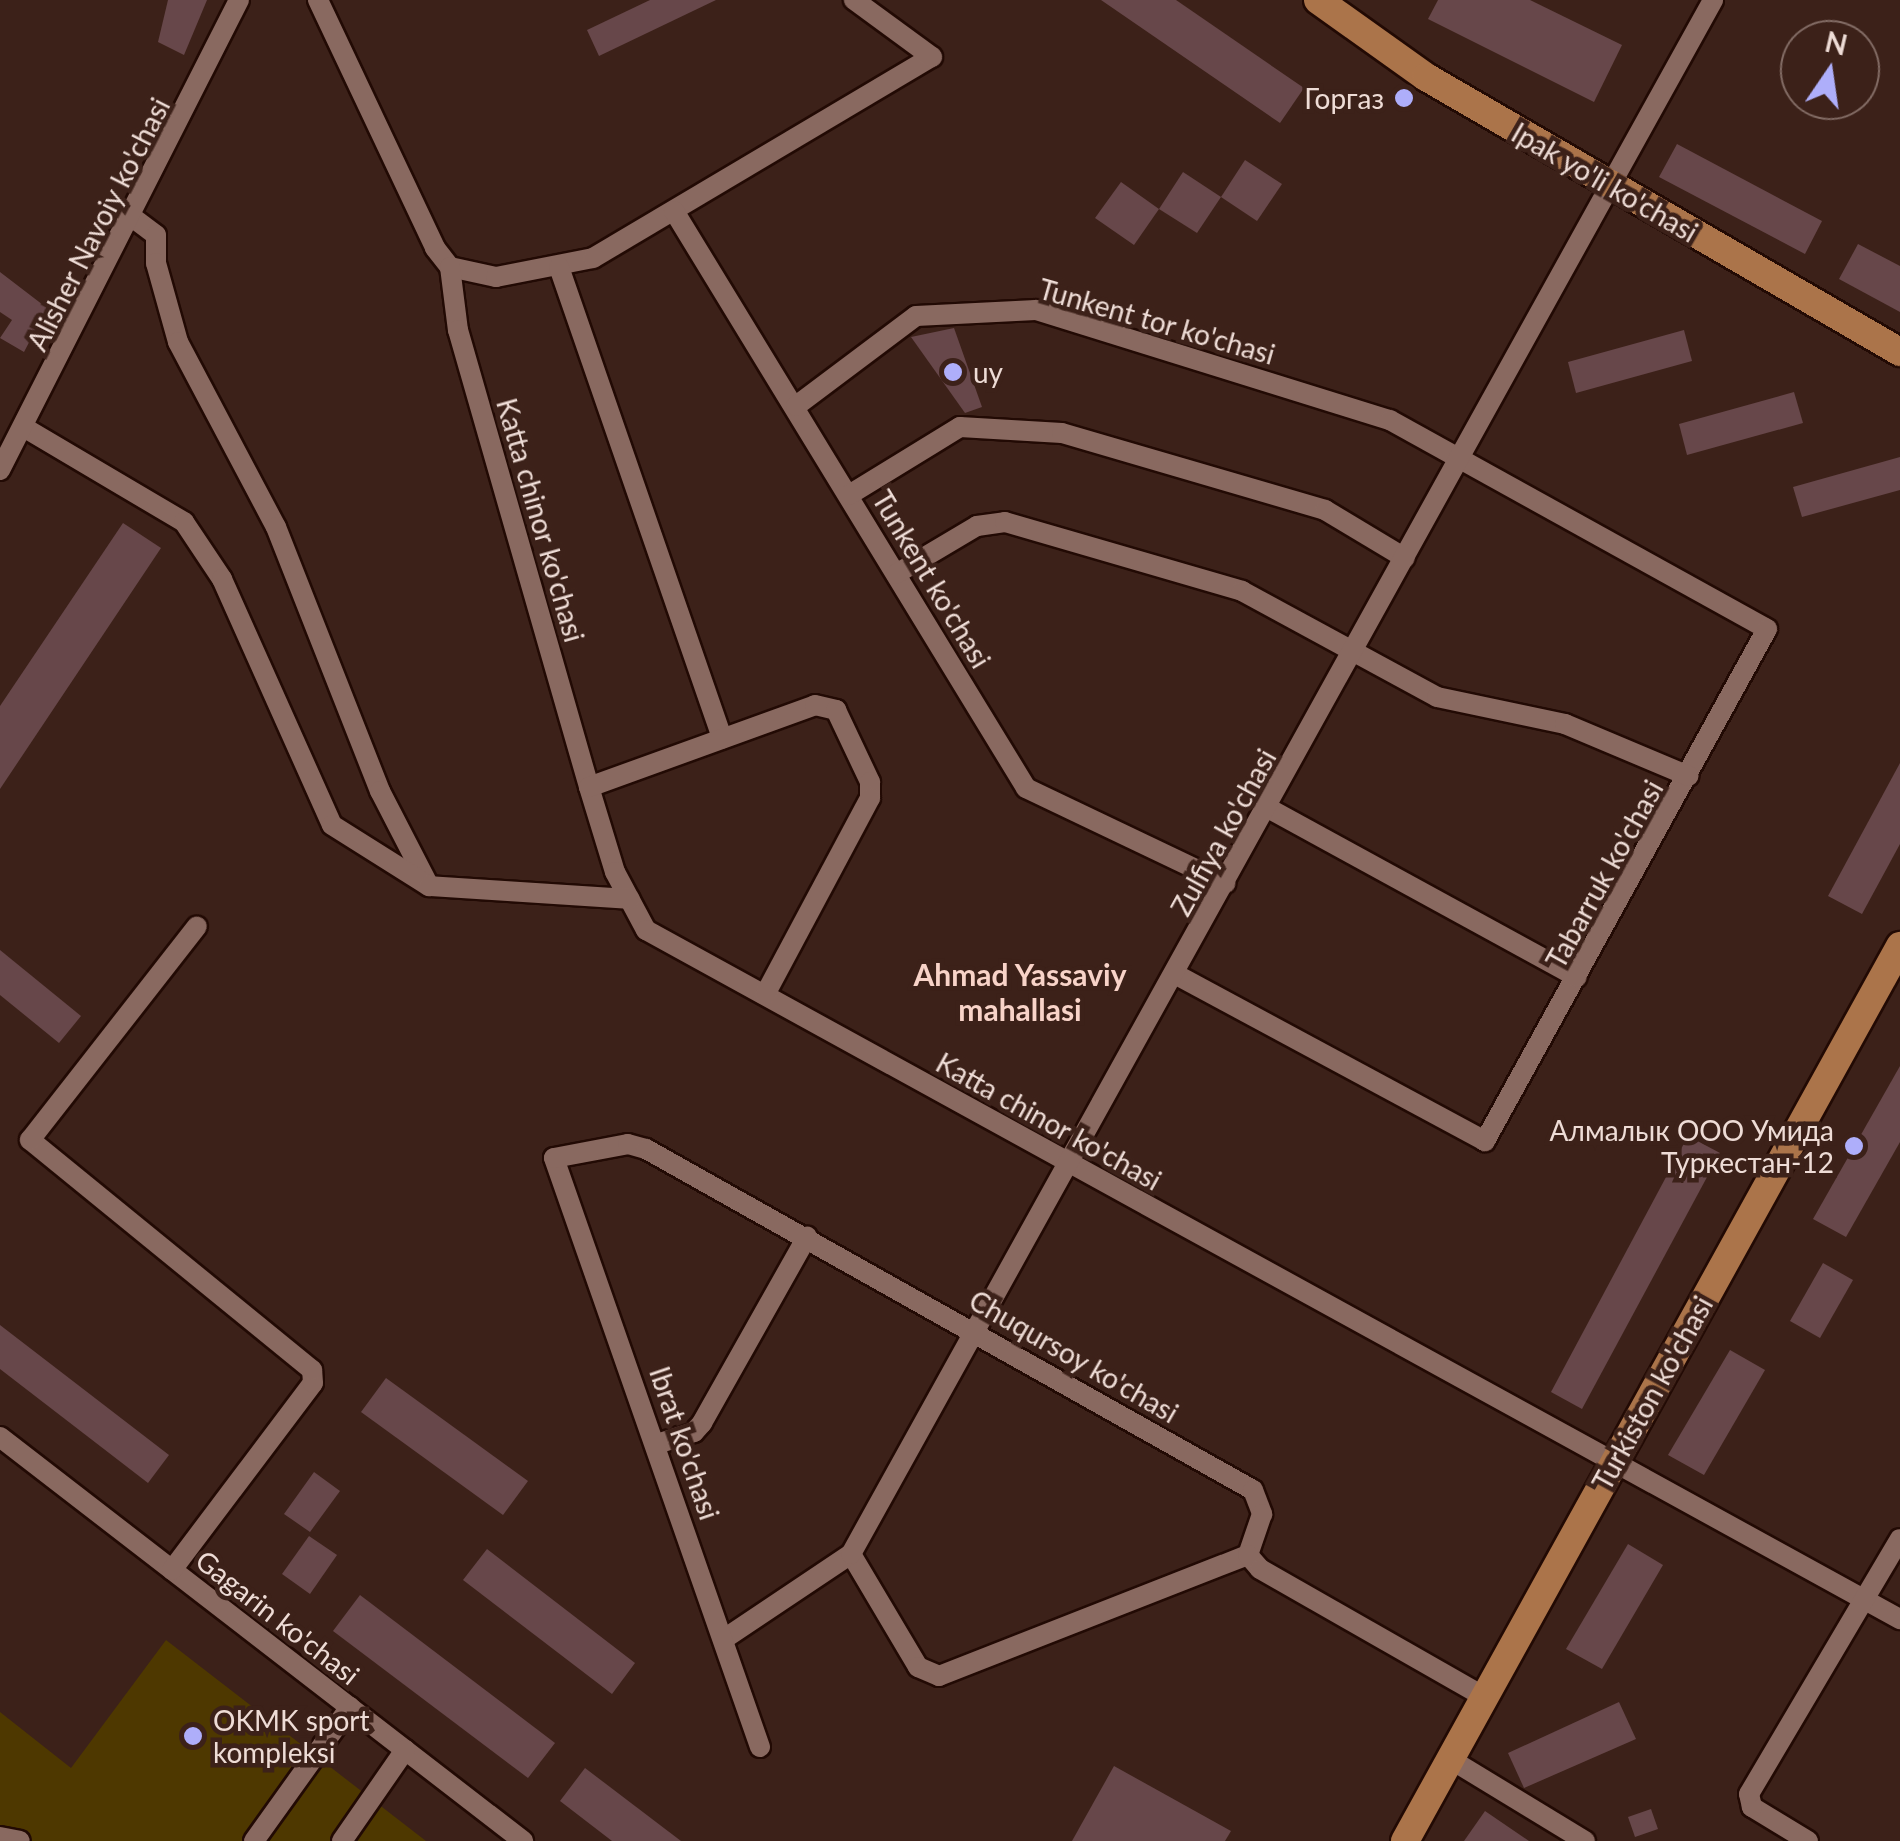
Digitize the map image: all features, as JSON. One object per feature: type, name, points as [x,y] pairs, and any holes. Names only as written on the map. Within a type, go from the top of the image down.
[{"type":"main road","name":"Ipak yo'li ko'chasi","points":[[1318,0],[1426,77],[1900,352]]},
{"type":"main road","name":"Turkiston ko'chasi","points":[[1405,1841],[1900,946]]},
{"type":"street","name":"Alisher Navoiy ko'chasi","points":[[0,470],[25,428],[239,0]]},
{"type":"street","points":[[318,0],[407,199],[450,267],[496,277],[593,258],[932,58],[854,0]]},
{"type":"street","name":"Zulfiya ko'chasi","points":[[724,1639],[851,1554],[1356,650],[1713,0]]},
{"type":"street","name":"Tunkent ko'chasi","points":[[674,211],[1026,788],[1225,883]]},
{"type":"street","points":[[132,217],[156,235],[156,263],[178,342],[276,527],[380,791],[428,886]]},
{"type":"street","name":"Katta chinor ko'chasi","points":[[450,267],[458,330],[588,787],[630,899],[646,930],[1611,1466],[1900,1619]]},
{"type":"street","points":[[559,267],[722,738]]},
{"type":"street","name":"Tunkent tor ko'chasi","points":[[796,406],[916,316],[1036,310],[1390,420],[1461,454]]},
{"type":"street","points":[[849,495],[960,426],[1062,434],[1325,510],[1405,558]]},
{"type":"street","points":[[25,428],[184,522],[222,579],[332,824],[428,886],[630,899]]},
{"type":"street","name":"Tabarruk ko'chasi","points":[[1175,974],[1485,1141],[1690,776],[1767,628],[1461,454]]},
{"type":"street","points":[[896,574],[977,526],[1005,522],[1242,591],[1437,697],[1565,724],[1690,776]]},
{"type":"street","points":[[588,787],[826,703],[836,710],[870,782],[870,798],[765,995]]},
{"type":"street","points":[[1268,808],[1578,977]]},
{"type":"street","points":[[172,1570],[312,1383],[312,1370],[30,1140],[197,926]]},
{"type":"street","name":"Chuqursoy ko'chasi","points":[[554,1158],[628,1144],[646,1149],[975,1330],[1253,1490],[1262,1514],[1248,1555]]},
{"type":"street","name":"Ibrat ko'chasi","points":[[554,1158],[760,1747]]},
{"type":"street","points":[[657,1444],[694,1432],[702,1422],[807,1237]]},
{"type":"street","name":"Gagarin ko'chasi","points":[[0,1437],[522,1841]]},
{"type":"street","points":[[1808,1841],[1752,1806],[1749,1794],[1900,1539]]},
{"type":"street","points":[[851,1554],[918,1666],[939,1676],[1248,1555],[1260,1569],[1483,1696]]},
{"type":"street","points":[[254,1841],[350,1707]]},
{"type":"street","points":[[342,1841],[405,1750]]},
{"type":"street","points":[[1450,1758],[1585,1841]]},
{"type":"street","points":[[0,1837],[20,1841]]},
{"type":"shaded area","name":"OKMK sport kompleksi","points":[[166,1640],[426,1841],[0,1841],[0,1712],[71,1768]]},
{"type":"building","points":[[168,0],[207,0],[184,55],[158,42]]},
{"type":"building","points":[[650,0],[716,0],[599,56],[587,30]]},
{"type":"building","points":[[1101,0],[1176,0],[1304,88],[1280,123]]},
{"type":"building","points":[[1438,0],[1530,0],[1622,45],[1594,102],[1428,19]]},
{"type":"building","points":[[1677,144],[1822,221],[1805,254],[1659,177]]},
{"type":"building","points":[[1245,160],[1282,184],[1257,221],[1221,197]]},
{"type":"building","points":[[1183,172],[1221,197],[1197,233],[1159,209]]},
{"type":"building","points":[[1121,182],[1159,209],[1134,245],[1095,218]]},
{"type":"building","points":[[1858,244],[1900,266],[1900,312],[1839,279]]},
{"type":"building","points":[[0,272],[47,308],[24,352],[0,338],[12,320],[0,312]]},
{"type":"building","name":"uy","points":[[954,328],[982,407],[965,413],[911,337]]},
{"type":"building","points":[[1684,330],[1692,361],[1576,393],[1568,362]]},
{"type":"building","points":[[1794,392],[1803,423],[1687,455],[1679,424]]},
{"type":"building","points":[[1900,457],[1900,490],[1802,517],[1793,487]]},
{"type":"building","points":[[123,523],[161,548],[0,789],[0,706]]},
{"type":"building","points":[[1900,763],[1900,844],[1862,914],[1828,896]]},
{"type":"building","points":[[0,950],[81,1016],[59,1043],[0,995]]},
{"type":"building","points":[[1900,1066],[1900,1142],[1846,1237],[1813,1219]]},
{"type":"building","points":[[1688,1136],[1720,1153],[1582,1409],[1551,1392]]},
{"type":"building","points":[[1823,1263],[1853,1280],[1820,1338],[1790,1321]]},
{"type":"building","points":[[0,1325],[169,1455],[148,1483],[0,1369]]},
{"type":"building","points":[[1730,1350],[1765,1370],[1704,1475],[1668,1455]]},
{"type":"building","points":[[386,1378],[528,1481],[503,1515],[361,1412]]},
{"type":"building","points":[[314,1472],[340,1491],[310,1532],[284,1514]]},
{"type":"building","points":[[309,1536],[337,1555],[310,1594],[282,1574]]},
{"type":"building","points":[[1628,1544],[1663,1565],[1602,1669],[1566,1649]]},
{"type":"building","points":[[487,1549],[635,1663],[612,1694],[463,1580]]},
{"type":"building","points":[[360,1595],[555,1743],[528,1778],[333,1631]]},
{"type":"building","points":[[1619,1702],[1636,1739],[1524,1788],[1508,1753]]},
{"type":"building","points":[[1114,1766],[1231,1831],[1225,1841],[1072,1841]]},
{"type":"building","points":[[585,1768],[681,1841],[612,1841],[560,1801]]},
{"type":"building","points":[[1651,1809],[1658,1829],[1635,1837],[1628,1817]]},
{"type":"building","points":[[1485,1811],[1529,1841],[1464,1841]]},
{"type":"place","name":"Горгаз","points":[[1404,98]]},
{"type":"place","name":"uy","points":[[953,372]]},
{"type":"place","name":"Алмалык ООО Умида Туркестан-12","points":[[1854,1146]]},
{"type":"place","name":"OKMK sport kompleksi","points":[[193,1736]]},
{"type":"district","name":"Ahmad Yassaviy mahallasi","points":[[1020,991]]}]
